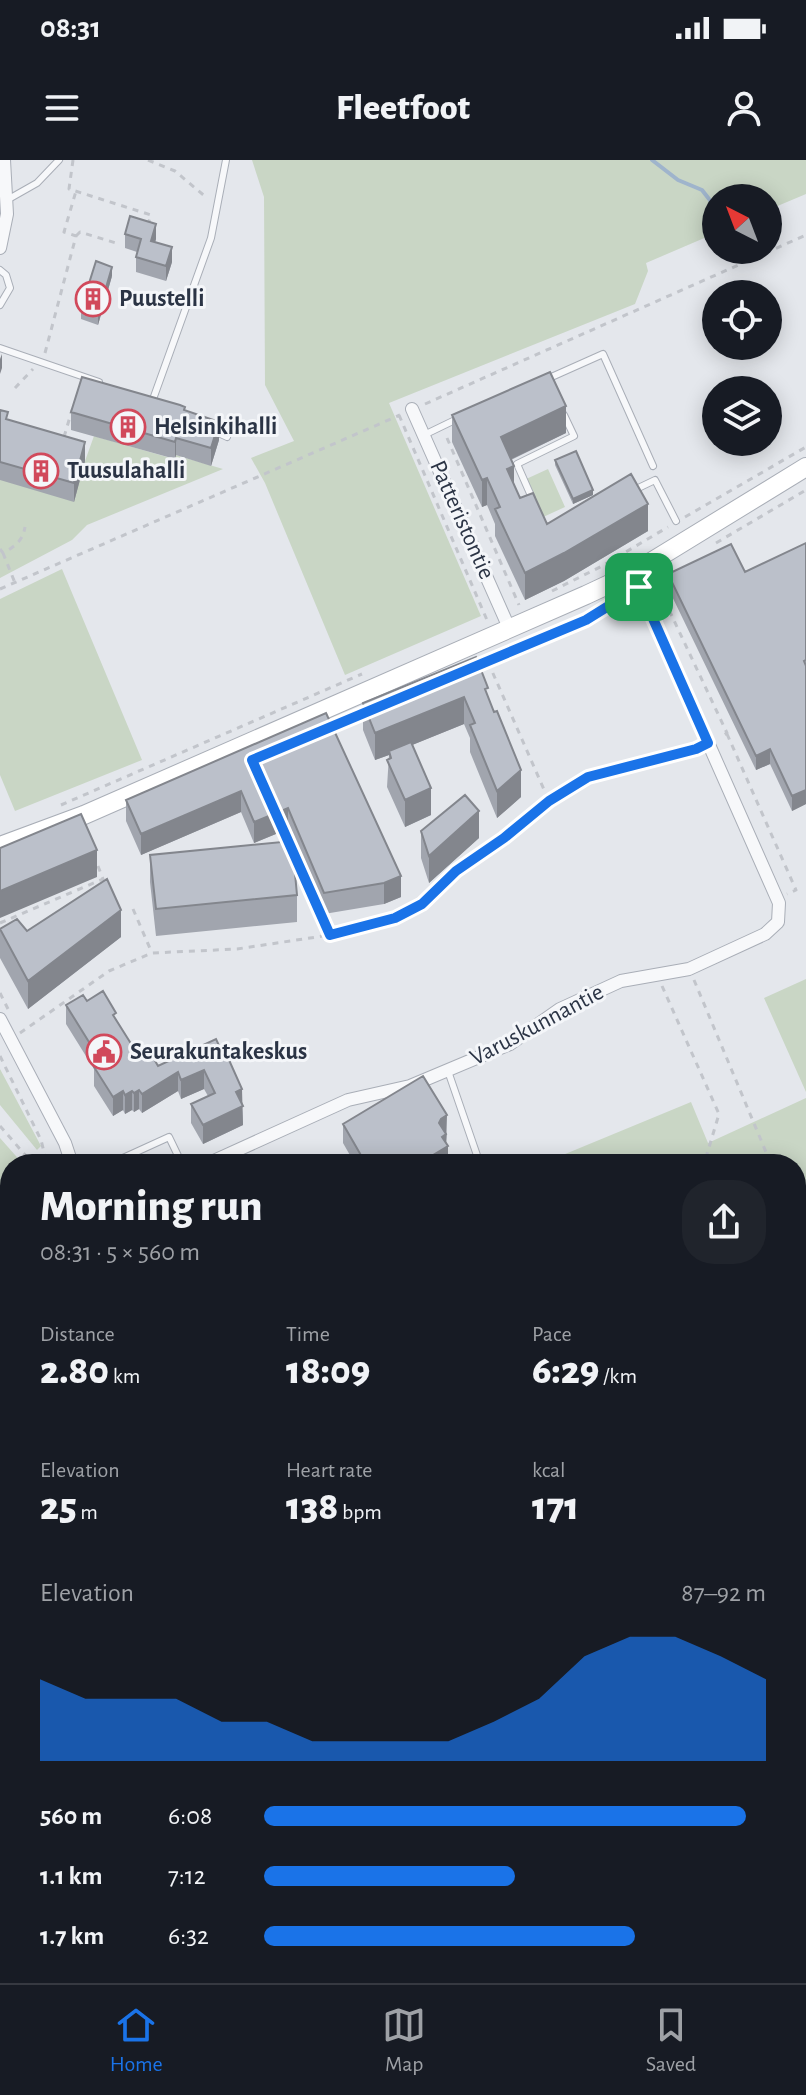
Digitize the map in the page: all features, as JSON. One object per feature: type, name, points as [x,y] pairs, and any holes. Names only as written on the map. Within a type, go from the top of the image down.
[{"type":"street","points":[[0,248],[7,214],[4,160]]},
{"type":"street","name":"Patteristontie","points":[[412,409],[507,622]]},
{"type":"street","points":[[1,845],[84,815],[507,622],[636,580],[806,467]]},
{"type":"street","points":[[636,580],[702,746],[777,899]]},
{"type":"street","name":"Varuskunnantie","points":[[229,1154],[348,1100],[410,1086],[510,1044],[560,1009],[621,981],[689,969],[774,927],[780,916],[777,899]]},
{"type":"street","points":[[0,1019],[69,1154]]},
{"type":"lane","points":[[7,200],[37,183],[59,160]]},
{"type":"lane","points":[[152,402],[218,214],[226,160]]},
{"type":"lane","points":[[0,270],[6,275],[10,288],[0,305]]},
{"type":"lane","points":[[0,348],[110,386]]},
{"type":"lane","points":[[545,380],[603,354],[653,466]]},
{"type":"lane","points":[[138,397],[164,408]]},
{"type":"lane","points":[[535,505],[517,464],[574,436],[558,403]]},
{"type":"lane","points":[[424,435],[458,418]]},
{"type":"lane","points":[[202,425],[227,437]]},
{"type":"lane","points":[[629,494],[655,480],[676,521]]},
{"type":"lane","points":[[448,1071],[477,1154]]},
{"type":"lane","points":[[132,1154],[169,1137],[177,1154]]},
{"type":"path","points":[[73,160],[69,189],[151,215],[146,229]]},
{"type":"path","points":[[148,160],[185,178],[205,194],[218,214]]},
{"type":"path","points":[[76,191],[64,232],[76,236]]},
{"type":"path","points":[[15,388],[42,360],[76,236],[80,232],[119,244]]},
{"type":"path","points":[[60,450],[74,405]]},
{"type":"path","points":[[399,415],[487,620]]},
{"type":"path","points":[[447,438],[519,605]]},
{"type":"path","points":[[548,592],[602,566],[806,447]]},
{"type":"path","points":[[714,544],[806,490]]},
{"type":"path","points":[[15,583],[1,551],[19,542],[25,527]]},
{"type":"path","points":[[467,668],[586,620],[636,580],[654,578],[796,890],[777,899]]},
{"type":"path","points":[[475,625],[487,620],[507,622],[519,605],[528,602]]},
{"type":"path","points":[[488,662],[549,801]]},
{"type":"path","points":[[58,806],[367,672]]},
{"type":"path","points":[[319,732],[371,710]]},
{"type":"path","points":[[20,1033],[109,971],[152,953],[237,949],[330,935],[395,918],[422,904],[456,871],[504,838],[549,801],[588,777],[702,746],[727,733]]},
{"type":"path","points":[[278,819],[330,935]]},
{"type":"path","points":[[0,923],[103,879],[93,857]]},
{"type":"path","points":[[133,909],[152,953]]},
{"type":"path","points":[[689,969],[767,1154]]},
{"type":"path","points":[[656,973],[719,1114],[707,1154]]},
{"type":"path","points":[[0,1056],[41,1140],[44,1154]]},
{"type":"path","points":[[0,1126],[24,1154]]},
{"type":"green space","points":[[252,160],[806,160],[806,194],[782,204],[782,184],[702,184],[702,239],[646,263],[648,271],[635,304],[389,403],[481,616],[345,675],[265,483],[251,458],[294,441],[265,385],[264,197]]},
{"type":"green space","points":[[94,436],[174,459],[176,455],[223,469],[87,525],[72,540],[0,578],[0,480],[85,461]]},
{"type":"green space","points":[[548,469],[565,507],[541,518],[524,480]]},
{"type":"green space","points":[[62,569],[142,760],[15,811],[0,775],[0,599]]},
{"type":"green space","points":[[806,979],[806,1092],[764,998]]},
{"type":"green space","points":[[0,1069],[41,1146],[37,1150],[0,1105]]},
{"type":"green space","points":[[806,1098],[806,1154],[565,1154],[691,1102],[708,1143]]},
{"type":"green space","points":[[0,1138],[14,1154],[0,1154]]},
{"type":"building","points":[[130,216],[156,224],[151,241],[172,247],[166,266],[136,257],[141,239],[125,234]]},
{"type":"building","name":"Puustelli","points":[[96,261],[112,267],[98,315],[81,309]]},
{"type":"building","points":[[550,372],[566,406],[501,437],[514,466],[507,469],[520,498],[533,493],[547,524],[631,474],[648,504],[525,573],[495,509],[500,507],[487,478],[482,480],[452,415]]},
{"type":"building","points":[[82,377],[180,405],[185,407],[184,410],[219,422],[211,448],[176,438],[175,442],[71,412]]},
{"type":"building","points":[[0,410],[8,412],[6,419],[85,442],[74,483],[0,462]]},
{"type":"building","points":[[576,451],[593,490],[573,499],[555,460]]},
{"type":"building","points":[[806,543],[806,790],[792,796],[770,749],[756,756],[668,574],[731,544],[745,572]]},
{"type":"building","points":[[476,657],[494,712],[497,711],[521,770],[497,791],[470,725],[475,723],[464,697],[375,733],[363,703]]},
{"type":"building","points":[[326,713],[401,876],[384,883],[324,893],[288,808],[254,822],[241,791],[141,834],[126,800]]},
{"type":"building","points":[[411,742],[431,788],[405,800],[387,760],[391,758],[389,751]]},
{"type":"building","points":[[465,795],[479,811],[429,856],[421,831]]},
{"type":"building","points":[[81,814],[97,850],[0,891],[0,848]]},
{"type":"building","points":[[292,841],[297,895],[156,909],[150,855]]},
{"type":"building","points":[[107,879],[121,910],[28,981],[0,929],[17,919],[27,931]]},
{"type":"building","points":[[103,991],[116,1013],[113,1015],[140,1058],[150,1052],[158,1066],[216,1039],[222,1052],[225,1051],[242,1089],[236,1092],[243,1106],[203,1125],[191,1104],[215,1093],[204,1070],[181,1080],[178,1072],[142,1094],[139,1090],[125,1095],[123,1091],[113,1097],[94,1067],[102,1063],[66,1005],[83,995],[87,1001]]},
{"type":"building","points":[[423,1076],[447,1115],[439,1123],[446,1134],[442,1137],[448,1146],[435,1154],[360,1154],[343,1124]]},
{"type":"waterway","points":[[652,160],[678,180],[702,190]]},
{"type":"place","name":"Puustelli","points":[[93,299]]},
{"type":"place","name":"Helsinkihalli","points":[[128,427]]},
{"type":"place","name":"Tuusulahalli","points":[[41,471]]},
{"type":"place","name":"Seurakuntakeskus","points":[[104,1052]]},
{"type":"route","points":[[639,587],[708,743],[696,749],[588,777],[549,801],[504,838],[456,871],[422,904],[395,918],[330,935],[252,760],[586,620],[639,587]]}]
